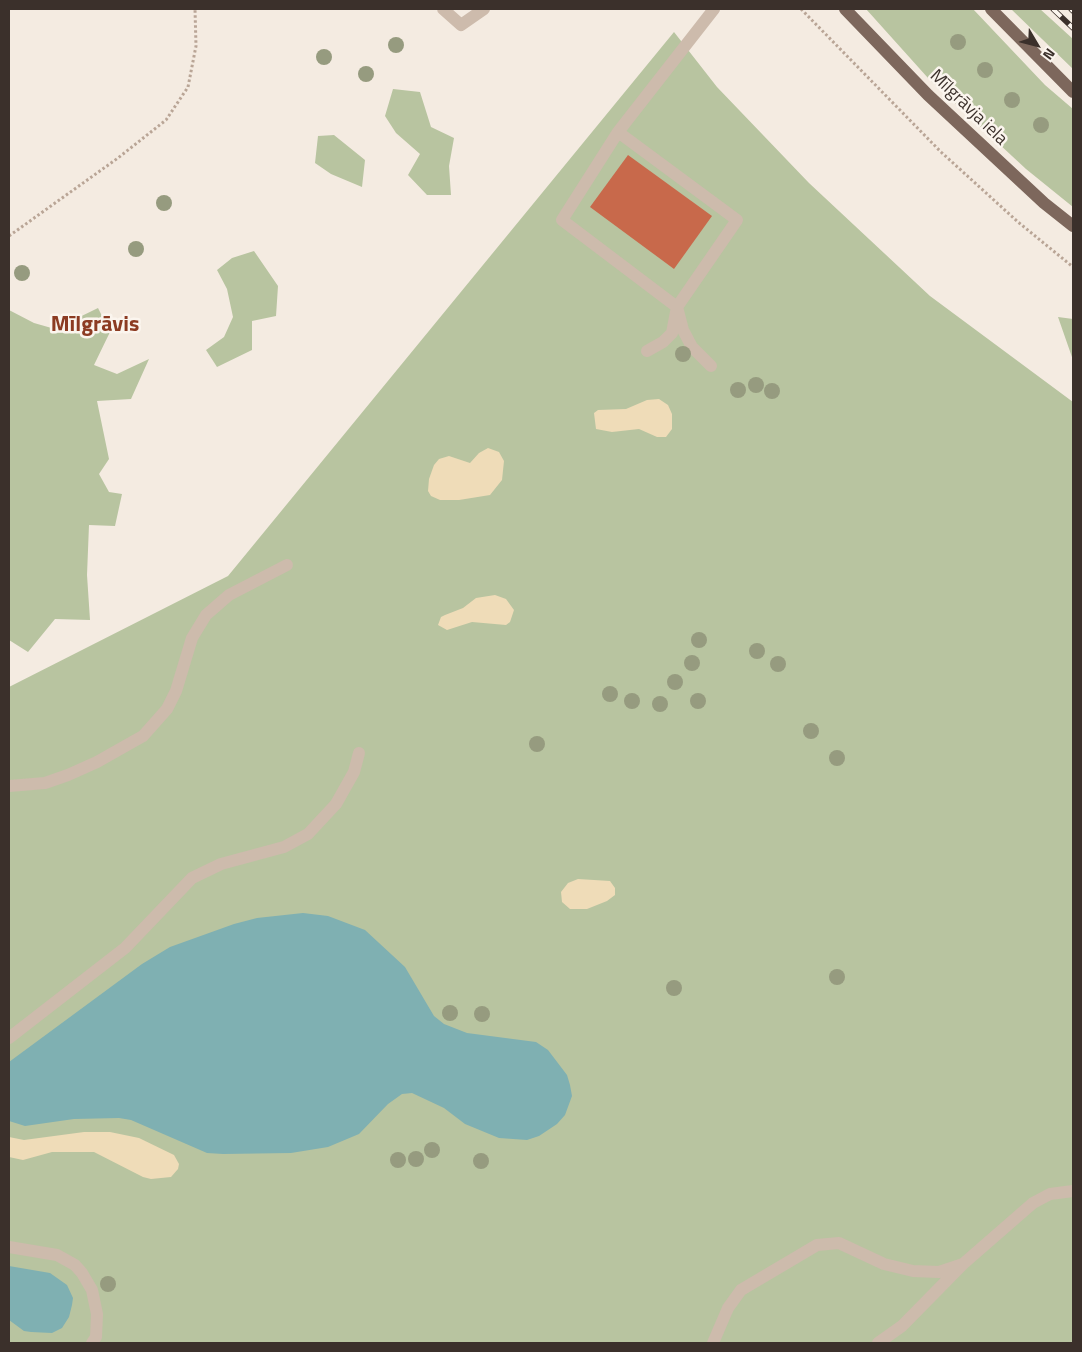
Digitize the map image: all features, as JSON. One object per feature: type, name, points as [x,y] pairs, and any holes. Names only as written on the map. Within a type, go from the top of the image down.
[{"type":"main road","name":"Mīlgrāvja iela","points":[[846,9],[928,95],[1044,203],[1073,226]]},
{"type":"main road","points":[[991,9],[1073,92]]},
{"type":"lane","points":[[443,9],[462,25],[484,9]]},
{"type":"lane","points":[[712,366],[692,347],[683,330],[676,307],[562,220],[618,132],[714,9]]},
{"type":"lane","points":[[618,132],[737,220],[676,307],[672,333],[647,351]]},
{"type":"lane","points":[[9,786],[45,783],[68,775],[97,762],[143,736],[167,709],[176,691],[192,638],[206,615],[216,605],[235,592],[287,565]]},
{"type":"lane","points":[[9,1038],[125,948],[192,878],[221,864],[284,847],[308,834],[336,804],[354,772],[359,753]]},
{"type":"lane","points":[[878,1343],[902,1326],[963,1264],[1033,1203],[1050,1194],[1073,1191]]},
{"type":"lane","points":[[713,1343],[728,1308],[741,1290],[817,1245],[839,1243],[884,1264],[914,1271],[939,1272],[963,1264]]},
{"type":"lane","points":[[9,1247],[56,1255],[75,1265],[92,1290],[98,1314],[96,1339]]},
{"type":"path","points":[[9,236],[118,158],[166,120],[188,87],[196,46],[195,9]]},
{"type":"path","points":[[801,9],[941,152],[1018,222],[1073,267]]},
{"type":"green space","points":[[866,9],[973,9],[1045,85],[1073,109],[1073,207],[1026,169],[928,78]]},
{"type":"green space","points":[[1011,9],[1040,9],[1073,39],[1073,69]]},
{"type":"green space","points":[[674,32],[717,87],[809,183],[930,296],[1073,402],[1073,1343],[9,1343],[9,687],[228,576]]},
{"type":"green space","points":[[393,89],[420,92],[431,127],[454,138],[449,166],[451,195],[427,195],[408,175],[420,154],[396,133],[385,116]]},
{"type":"green space","points":[[334,135],[365,160],[362,187],[331,174],[315,163],[318,136]]},
{"type":"green space","points":[[254,251],[278,286],[276,316],[252,321],[252,350],[217,367],[206,350],[224,337],[233,317],[227,289],[217,270],[232,258]]},
{"type":"green space","points":[[98,308],[110,332],[94,365],[117,374],[149,359],[131,399],[97,401],[109,459],[99,474],[109,492],[122,494],[115,526],[89,525],[87,575],[90,620],[55,619],[28,652],[9,640],[9,310],[34,323],[55,329]]},
{"type":"green space","points":[[1058,317],[1073,319],[1073,360]]},
{"type":"sand","points":[[659,399],[668,405],[672,414],[672,429],[666,437],[657,437],[639,429],[612,432],[596,429],[594,413],[598,410],[626,409],[647,400]]},
{"type":"sand","points":[[488,448],[499,452],[504,461],[502,480],[490,495],[459,500],[440,500],[431,496],[428,491],[429,479],[434,465],[439,459],[449,456],[470,463],[479,453]]},
{"type":"sand","points":[[495,595],[506,599],[514,610],[510,622],[506,625],[472,622],[447,630],[438,625],[441,617],[463,608],[476,598]]},
{"type":"sand","points":[[578,879],[610,881],[615,888],[615,895],[607,901],[587,909],[570,909],[562,902],[561,892],[568,883]]},
{"type":"sand","points":[[84,1132],[110,1132],[139,1138],[174,1155],[179,1164],[178,1169],[171,1177],[151,1179],[143,1177],[94,1152],[52,1152],[23,1160],[9,1157],[9,1137],[24,1140]]},
{"type":"water","points":[[303,913],[328,916],[365,930],[405,967],[434,1016],[444,1024],[467,1033],[536,1042],[548,1050],[567,1075],[570,1085],[572,1096],[565,1115],[557,1124],[539,1136],[527,1140],[499,1138],[465,1124],[444,1108],[412,1093],[402,1094],[388,1104],[359,1134],[328,1147],[291,1153],[223,1154],[207,1153],[131,1120],[119,1118],[74,1119],[25,1126],[9,1121],[9,1062],[142,964],[170,947],[234,924],[257,918]]},
{"type":"water","points":[[9,1266],[50,1273],[67,1285],[73,1298],[69,1317],[62,1328],[52,1333],[24,1331],[9,1320]]},
{"type":"building","points":[[628,155],[712,216],[674,269],[590,207]]},
{"type":"railway","points":[[1053,9],[1073,28]]},
{"type":"district","name":"Mīlgrāvis","points":[[95,326]]}]
